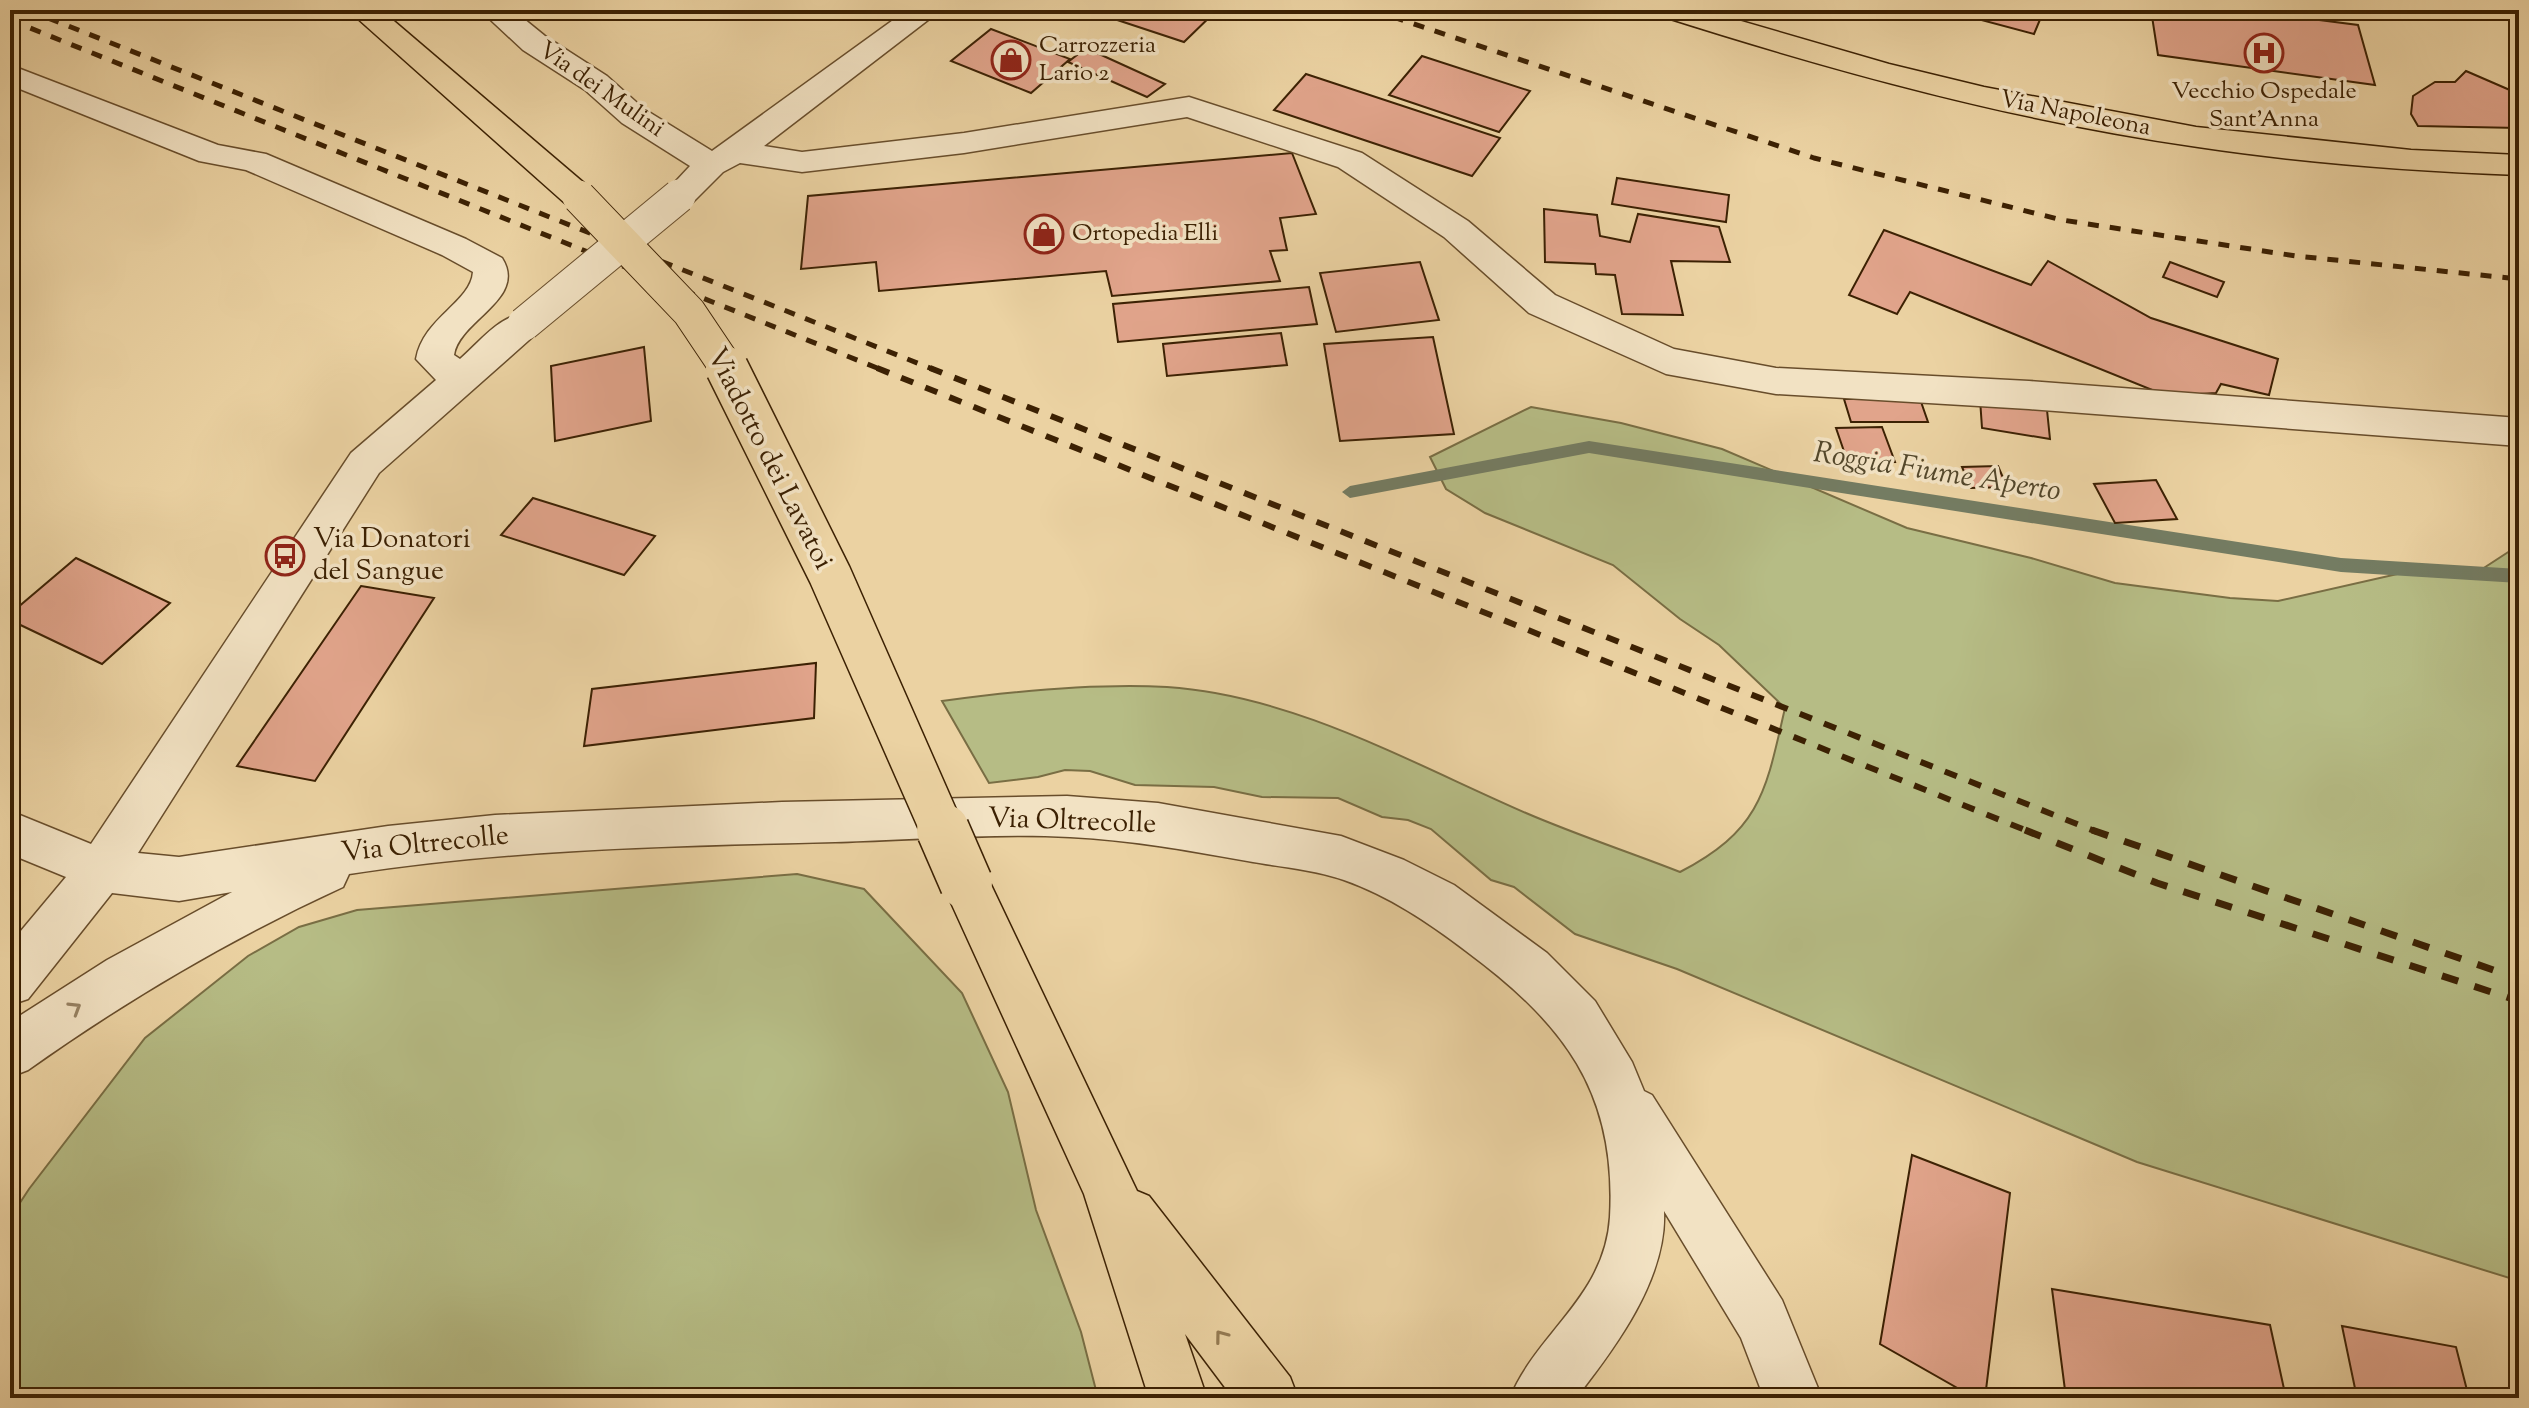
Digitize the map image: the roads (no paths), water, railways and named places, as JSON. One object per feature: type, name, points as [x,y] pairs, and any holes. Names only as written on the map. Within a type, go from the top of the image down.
[{"type":"main road","name":"Viadotto dei Lavatoi","points":[[363,10],[579,197],[689,312],[728,370],[830,575],[966,883],[1109,1188]]},
{"type":"main road","name":"Via Napoleona","points":[[1672,10],[1927,85],[2092,120],[2279,150],[2411,163],[2519,165]]},
{"type":"main road","name":"Via Napoleona","points":[[1683,10],[1733,30]]},
{"type":"main road","name":"Via Napoleona","points":[[1690,10],[1733,30]]},
{"type":"main road","points":[[1109,1188],[1178,1398]]},
{"type":"main road","points":[[1109,1188],[1269,1398]]},
{"type":"street","name":"Via dei Mulini","points":[[495,10],[534,43],[596,83],[633,116],[723,158]]},
{"type":"street","points":[[10,982],[101,870],[365,463],[524,324],[723,158],[926,10]]},
{"type":"street","points":[[10,74],[211,154],[254,161],[454,247],[490,266],[493,275],[489,289],[466,309],[438,342],[435,359],[460,380]]},
{"type":"street","points":[[723,158],[802,162],[964,143],[1189,107],[1350,160],[1456,229],[1542,304],[1666,361],[1776,381],[2029,395],[2519,432]]},
{"type":"street","name":"Via Oltrecolle","points":[[10,832],[101,870],[179,879],[388,847],[559,833],[782,823],[1067,816],[1158,824],[1341,857],[1387,875],[1437,901],[1505,949],[1559,997],[1591,1038],[1614,1080],[1629,1120],[1634,1148],[1634,1240],[1625,1270],[1601,1320],[1536,1395]]},
{"type":"street","points":[[10,1052],[200,933],[272,895],[388,847]]},
{"type":"street","points":[[1614,1080],[1762,1320],[1793,1398]]},
{"type":"waterway","name":"Roggia Fiume Aperto","points":[[1350,492],[1589,447],[2341,565],[2519,576]]},
{"type":"railway","points":[[28,10],[935,370]]},
{"type":"railway","points":[[1372,10],[1814,158],[2062,220],[2296,256],[2519,279]]},
{"type":"railway","points":[[10,20],[882,370]]},
{"type":"railway","points":[[877,368],[2030,832]]},
{"type":"railway","points":[[930,368],[2097,832]]},
{"type":"railway","points":[[2025,830],[2157,883],[2519,1001]]},
{"type":"railway","points":[[2092,830],[2519,979]]},
{"type":"place","name":"Vecchio Ospedale Sant'Anna","points":[[2264,53]]},
{"type":"place","name":"Carrozzeria Lario 2","points":[[1011,60]]},
{"type":"place","name":"Ortopedia Elli","points":[[1044,234]]},
{"type":"place","name":"Via Donatori del Sangue","points":[[285,556]]}]
